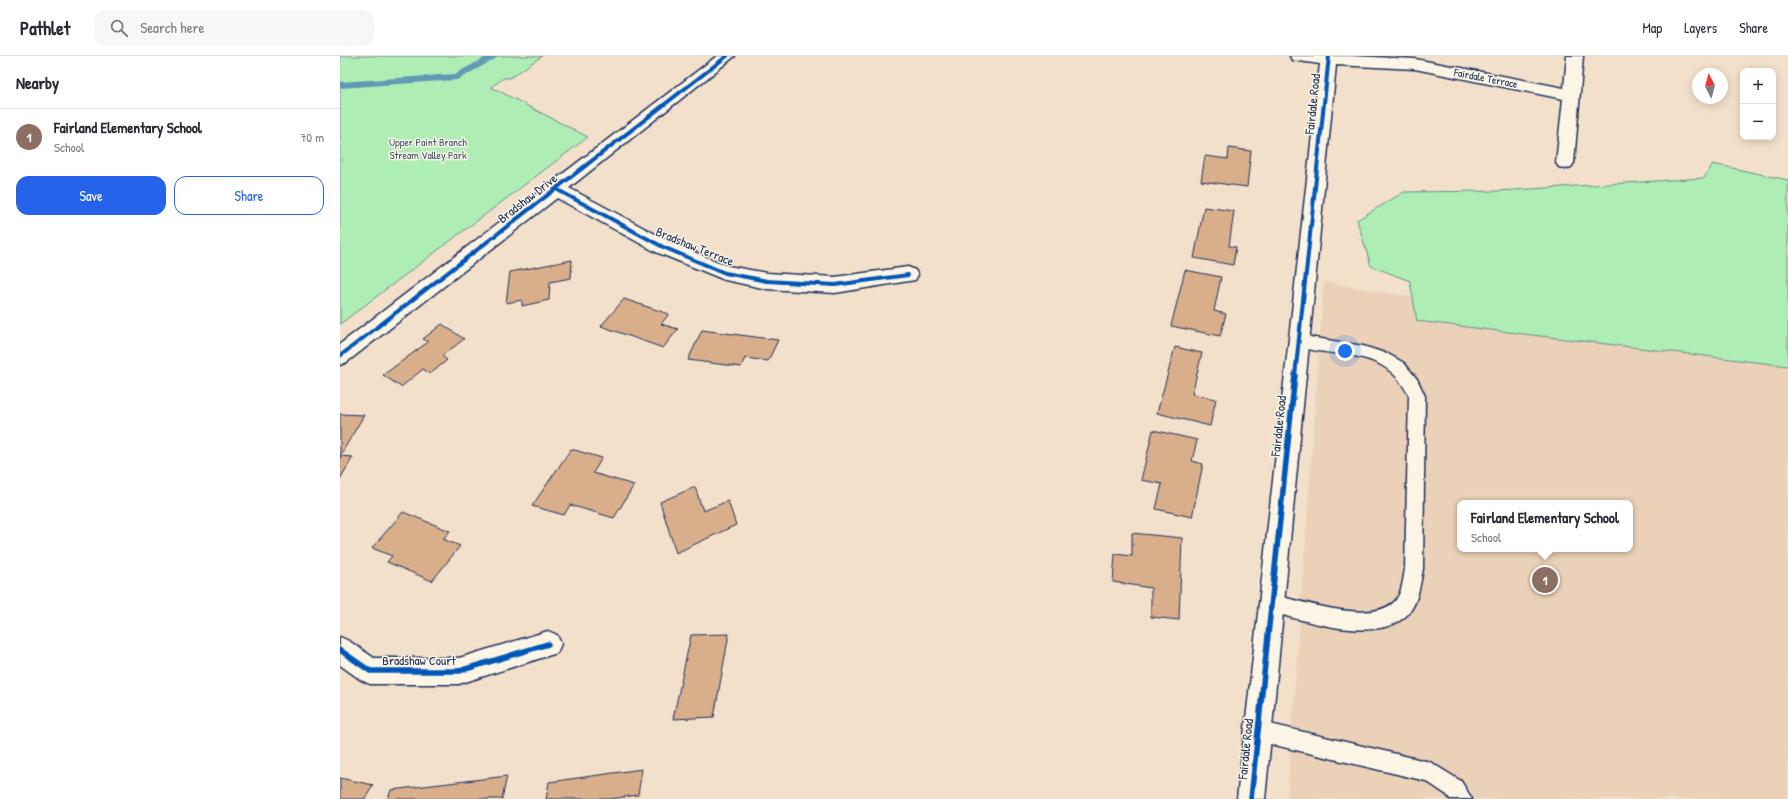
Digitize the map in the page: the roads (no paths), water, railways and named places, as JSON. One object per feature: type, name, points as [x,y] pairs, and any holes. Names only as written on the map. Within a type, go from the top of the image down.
[{"type":"street","name":"Bradshaw Drive","points":[[340,356],[727,56]]},
{"type":"street","name":"Fairdale Terrace","points":[[1298,56],[1415,64],[1571,95]]},
{"type":"street","points":[[1565,163],[1575,56]]},
{"type":"street","name":"Fairdale Road","points":[[1251,799],[1328,58]]},
{"type":"street","name":"Bradshaw Terrace","points":[[556,189],[663,247],[725,273],[767,281],[835,285],[908,275]]},
{"type":"street","name":"Bradshaw Court","points":[[340,650],[370,671],[459,671],[548,644]]},
{"type":"lane","points":[[1271,603],[1352,621],[1381,620],[1399,610],[1410,593],[1414,569],[1417,396],[1410,381],[1398,366],[1381,356],[1298,341]]},
{"type":"lane","points":[[1258,731],[1430,772],[1454,788],[1462,799]]},
{"type":"waterway","points":[[340,85],[456,77],[494,56]]},
{"type":"place","name":"Fairland Elementary School","points":[[1545,580]]},
{"type":"park label","name":"Upper Paint Branch Stream Valley Park","points":[[428,148]]}]
